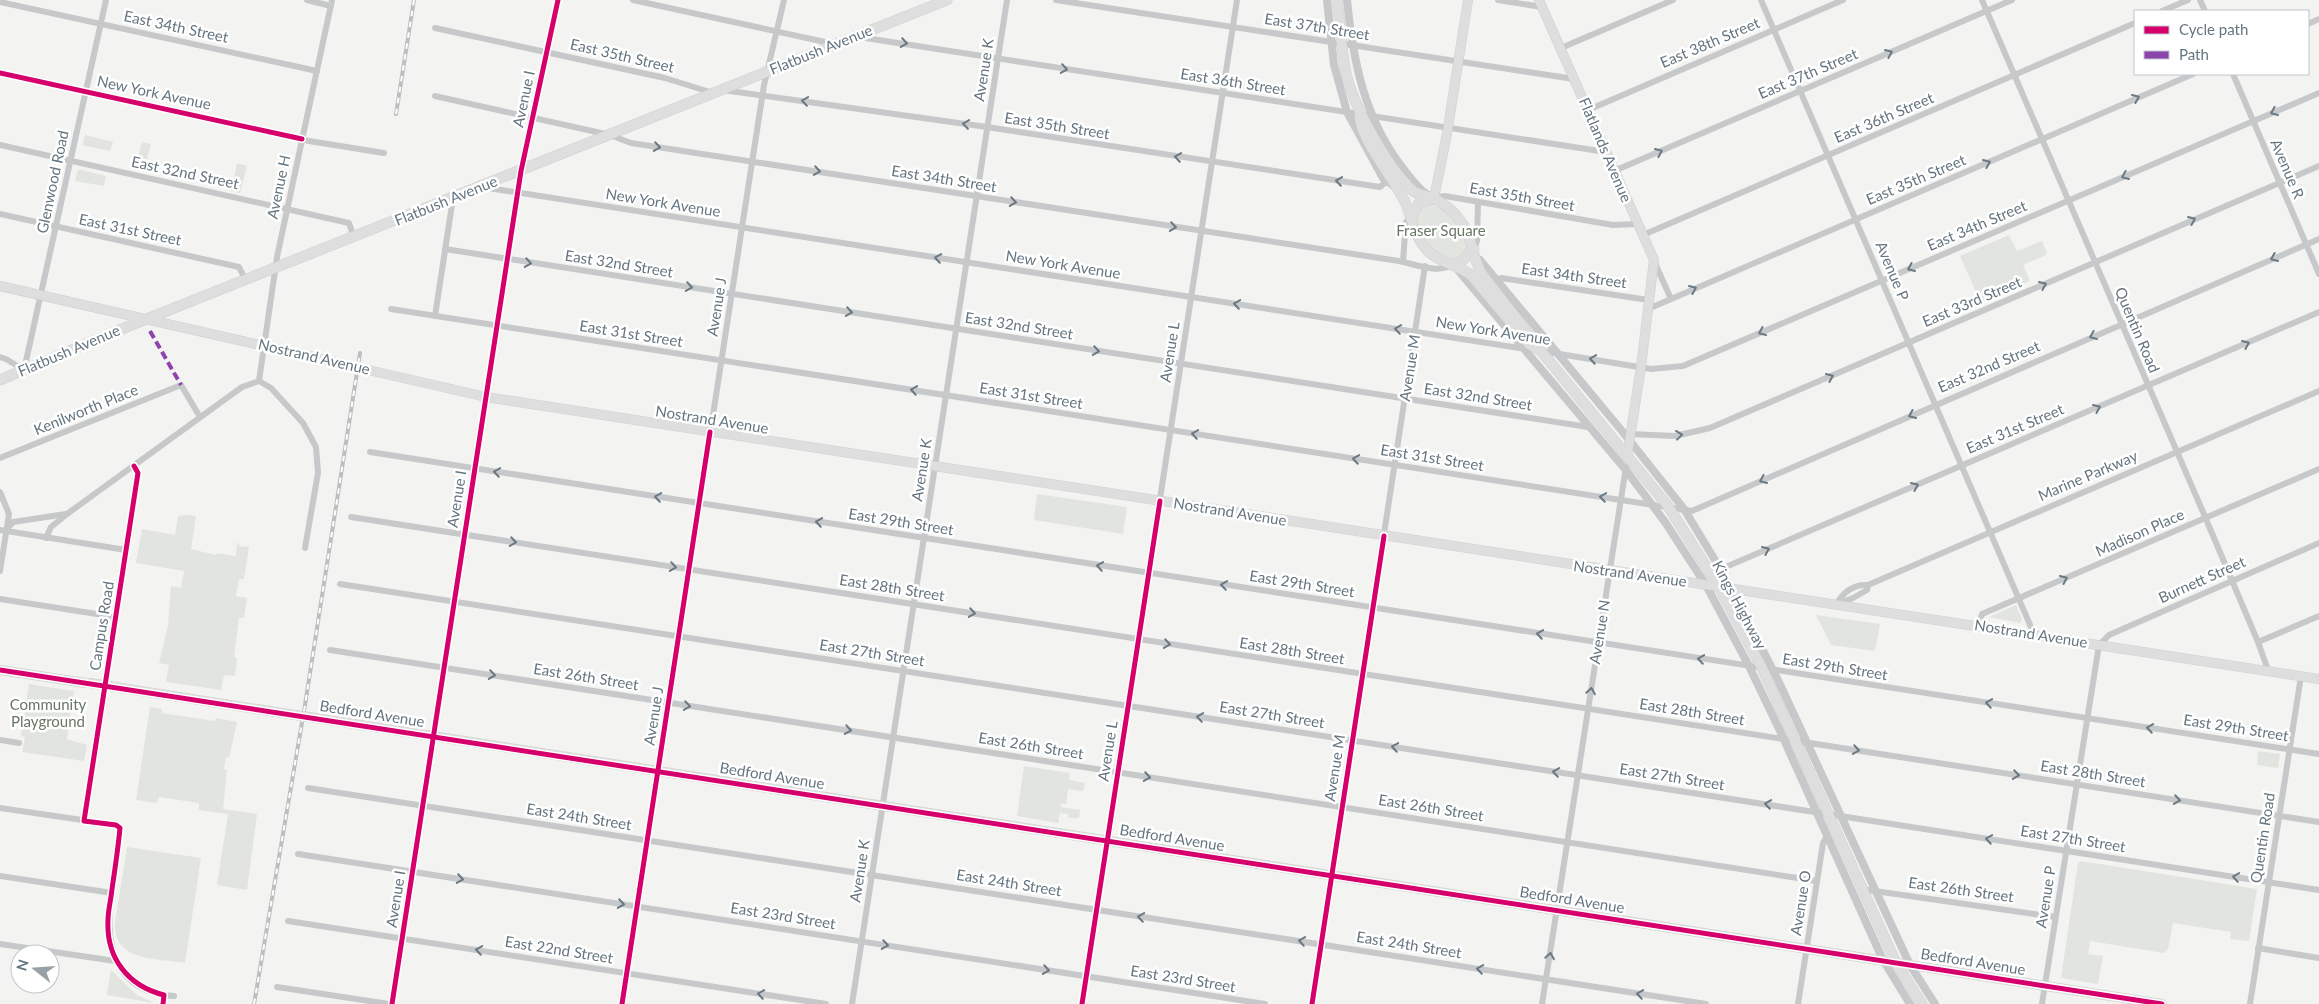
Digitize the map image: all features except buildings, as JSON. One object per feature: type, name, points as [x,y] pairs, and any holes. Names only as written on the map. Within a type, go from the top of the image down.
[{"type":"main road","name":"Flatbush Avenue","points":[[0,380],[947,0]]},
{"type":"main road","name":"Kings Highway","points":[[1337,0],[1347,77],[1360,114],[1405,182],[1416,193],[1434,198],[1459,218],[1469,235],[1477,265],[1482,274],[1540,345],[1541,352]]},
{"type":"main road","points":[[1411,218],[1419,204],[1434,198],[1438,190],[1468,0]]},
{"type":"main road","name":"Flatlands Avenue","points":[[1541,3],[1654,260]]},
{"type":"main road","name":"Kings Highway","points":[[1360,114],[1359,121],[1369,143],[1399,189],[1415,232],[1427,250],[1440,260],[1462,268],[1478,282],[1528,343],[1541,352],[1668,506],[1720,587],[1762,668],[1896,963],[1922,1004]]},
{"type":"main road","points":[[1452,265],[1464,260],[1474,249]]},
{"type":"main road","name":"Avenue N","points":[[1627,457],[1641,367],[1654,260]]},
{"type":"main road","name":"Nostrand Avenue","points":[[0,286],[486,397],[2319,679]]},
{"type":"main road","name":"Bedford Avenue","points":[[0,670],[2162,1004]]},
{"type":"street","name":"Glenwood Road","points":[[24,370],[106,0]]},
{"type":"street","points":[[307,0],[332,3]]},
{"type":"street","name":"Avenue I","points":[[390,1004],[423,806],[521,171],[558,0]]},
{"type":"street","points":[[634,0],[836,45]]},
{"type":"street","name":"Avenue J","points":[[622,1004],[762,95],[784,0]]},
{"type":"street","name":"Avenue K","points":[[852,1004],[1007,0]]},
{"type":"street","name":"East 37th Street","points":[[1056,0],[1574,79]]},
{"type":"street","name":"Avenue L","points":[[1082,1004],[1237,0]]},
{"type":"street","name":"Kings Highway","points":[[1327,0],[1342,44],[1372,116],[1397,161],[1420,189],[1434,198]]},
{"type":"street","name":"Kings Highway","points":[[1347,0],[1342,44],[1334,65],[1347,112],[1386,182]]},
{"type":"street","points":[[1498,0],[1541,3]]},
{"type":"street","points":[[1561,48],[1673,0]]},
{"type":"street","name":"Avenue P","points":[[1761,0],[2034,634]]},
{"type":"street","name":"East 38th Street","points":[[1588,110],[1843,0]]},
{"type":"street","name":"Quentin Road","points":[[1982,0],[2232,580],[2268,670]]},
{"type":"street","name":"East 37th Street","points":[[1614,172],[2012,0]]},
{"type":"street","points":[[2164,10],[2188,0]]},
{"type":"street","name":"East 34th Street","points":[[0,2],[317,71]]},
{"type":"street","name":"Avenue H","points":[[259,381],[275,270],[332,3]]},
{"type":"street","name":"East 36th Street","points":[[1643,235],[2134,23]]},
{"type":"street","name":"East 35th Street","points":[[434,28],[665,78],[718,92],[762,95],[987,127],[1380,187],[1386,182]]},
{"type":"street","name":"East 36th Street","points":[[856,37],[1606,152]]},
{"type":"street","name":"New York Avenue","points":[[0,73],[302,139],[384,154]]},
{"type":"street","name":"East 35th Street","points":[[1649,304],[1671,299],[2191,75]]},
{"type":"street","name":"Avenue R","points":[[2233,75],[2319,274]]},
{"type":"street","name":"East 34th Street","points":[[1641,367],[1662,369],[1684,366],[2319,93]]},
{"type":"street","name":"East 34th Street","points":[[435,96],[610,135],[631,143],[1445,269],[1452,265]]},
{"type":"street","name":"East 32nd Street","points":[[0,145],[349,222],[354,238]]},
{"type":"street","name":"East 33rd Street","points":[[1630,437],[1675,436],[1710,428],[2319,166]]},
{"type":"street","points":[[1386,182],[1399,189]]},
{"type":"street","name":"New York Avenue","points":[[482,187],[1641,367]]},
{"type":"street","name":"East 35th Street","points":[[1434,198],[1445,196],[1613,225],[1637,224]]},
{"type":"street","points":[[435,316],[453,198]]},
{"type":"street","points":[[1474,249],[1477,241],[1478,203]]},
{"type":"street","name":"East 31st Street","points":[[0,214],[239,267],[246,281]]},
{"type":"street","points":[[1403,262],[1406,222],[1411,218]]},
{"type":"street","name":"East 32nd Street","points":[[1668,506],[1692,511],[2319,239]]},
{"type":"street","name":"East 32nd Street","points":[[446,249],[1588,427]]},
{"type":"street","name":"Kings Highway","points":[[1474,249],[1495,280],[1630,437],[1684,509],[1721,569],[1733,589],[1773,670],[1910,965],[1936,1004]]},
{"type":"street","name":"Flatlands Avenue","points":[[1654,260],[1671,299]]},
{"type":"street","name":"Kings Highway","points":[[1452,265],[1525,349],[1652,504],[1706,585],[1749,666],[1783,738],[1883,960],[1910,1004]]},
{"type":"street","name":"Avenue M","points":[[1312,1004],[1425,266]]},
{"type":"street","name":"East 34th Street","points":[[1495,280],[1500,278],[1649,304]]},
{"type":"street","name":"East 31st Street","points":[[391,309],[1668,506]]},
{"type":"street","name":"East 31st Street","points":[[1721,569],[2319,312]]},
{"type":"street","points":[[0,358],[6,359],[24,370]]},
{"type":"street","points":[[46,538],[51,527],[67,514],[242,387],[259,381],[276,393],[308,430],[318,455],[318,473],[305,548]]},
{"type":"street","name":"Kenilworth Place","points":[[0,458],[181,385],[200,417]]},
{"type":"street","name":"Marine Parkway","points":[[1836,604],[1842,594],[1860,585],[1868,585],[2319,390]]},
{"type":"street","name":"East 29th Street","points":[[370,452],[2319,754]]},
{"type":"street","name":"Avenue N","points":[[1542,1004],[1627,457]]},
{"type":"street","name":"Campus Road","points":[[84,821],[138,473],[134,466]]},
{"type":"street","name":"Madison Place","points":[[1979,626],[1982,614],[2319,469]]},
{"type":"street","points":[[0,492],[9,514],[3,530],[0,570]]},
{"type":"street","points":[[3,530],[13,522],[67,514]]},
{"type":"street","name":"East 28th Street","points":[[351,517],[2319,822]]},
{"type":"street","points":[[3,530],[126,550]]},
{"type":"street","name":"Burnett Street","points":[[2099,645],[2109,635],[2319,543]]},
{"type":"street","name":"East 27th Street","points":[[340,584],[2319,890]]},
{"type":"street","points":[[0,599],[116,617]]},
{"type":"street","points":[[2258,642],[2319,616]]},
{"type":"street","name":"Avenue P","points":[[2042,1004],[2099,645]]},
{"type":"street","name":"East 26th Street","points":[[330,650],[1817,880]]},
{"type":"street","name":"Quentin Road","points":[[2250,1004],[2301,676]]},
{"type":"street","points":[[0,740],[20,743]]},
{"type":"street","name":"East 24th Street","points":[[308,788],[1706,1004]]},
{"type":"street","points":[[0,808],[116,825],[120,828],[108,930],[115,961],[136,984],[164,995],[174,996]]},
{"type":"street","name":"Avenue O","points":[[1798,1004],[1817,880],[1824,842],[1827,836]]},
{"type":"street","name":"East 23rd Street","points":[[298,854],[1265,1004]]},
{"type":"street","points":[[0,876],[112,893]]},
{"type":"street","name":"East 26th Street","points":[[1851,889],[1875,890],[2055,917]]},
{"type":"street","name":"East 22nd Street","points":[[288,921],[826,1004]]},
{"type":"street","points":[[0,944],[115,961]]},
{"type":"street","points":[[2258,948],[2319,958]]},
{"type":"street","points":[[277,987],[390,1004]]},
{"type":"street","points":[[163,1004],[164,995]]},
{"type":"green space","points":[[85,135],[113,142],[110,151],[82,145]]},
{"type":"green space","points":[[142,142],[151,144],[144,171],[135,169]]},
{"type":"green space","points":[[237,163],[247,166],[240,193],[231,191]]},
{"type":"green space","points":[[78,169],[106,176],[104,186],[75,181]]},
{"type":"green space","name":"Fraser Square","points":[[1426,204],[1434,206],[1450,215],[1462,229],[1466,238],[1466,255],[1455,260],[1449,259],[1436,252],[1424,239],[1416,219],[1420,207]]},
{"type":"green space","points":[[2009,235],[2017,251],[2042,241],[2047,253],[2023,265],[2030,281],[1981,303],[1960,256]]},
{"type":"green space","points":[[1037,494],[1127,507],[1123,534],[1034,520]]},
{"type":"green space","points":[[178,516],[196,516],[191,549],[216,555],[217,553],[236,556],[237,542],[240,546],[249,547],[244,579],[239,579],[236,596],[247,598],[244,618],[239,618],[234,657],[237,658],[235,676],[224,675],[221,690],[166,682],[169,665],[159,663],[168,626],[171,586],[181,588],[184,571],[136,563],[142,529],[175,535]]},
{"type":"green space","points":[[2016,605],[2022,619],[2020,623],[1989,617]]},
{"type":"green space","points":[[1816,615],[1880,624],[1875,651],[1831,645]]},
{"type":"green space","name":"Community Playground","points":[[29,684],[74,691],[67,739],[87,745],[84,761],[22,752],[25,737],[21,736]]},
{"type":"green space","points":[[150,707],[162,709],[162,713],[215,721],[216,718],[237,722],[229,758],[226,757],[224,769],[227,770],[223,809],[257,814],[247,890],[217,885],[228,814],[199,810],[199,803],[159,797],[157,803],[136,800]]},
{"type":"green space","points":[[2258,751],[2280,754],[2278,768],[2257,765]]},
{"type":"green space","points":[[1024,766],[1070,773],[1069,780],[1085,783],[1083,791],[1068,789],[1066,804],[1061,804],[1061,807],[1080,810],[1079,818],[1068,818],[1068,814],[1060,813],[1058,823],[1017,816]]},
{"type":"green space","points":[[127,847],[201,858],[185,963],[139,956],[121,945],[116,936],[115,923]]},
{"type":"green space","points":[[2081,861],[2257,889],[2249,941],[2230,939],[2231,932],[2173,923],[2168,949],[2164,953],[2090,941],[2088,954],[2103,956],[2098,984],[2061,978],[2078,863]]},
{"type":"green space","points":[[111,970],[137,995],[154,1003],[107,995]]},
{"type":"railway","points":[[396,114],[414,0]]},
{"type":"railway","points":[[254,1004],[305,705],[360,353]]},
{"type":"marked path","points":[[150,331],[181,385]]},
{"type":"cycle path","points":[[392,1004],[521,171],[558,0]]},
{"type":"cycle path","points":[[0,73],[302,139]]},
{"type":"cycle path","points":[[622,1004],[710,432]]},
{"type":"cycle path","points":[[134,466],[138,473],[84,821],[116,825],[120,828],[108,916],[108,934],[115,958],[122,968],[140,985],[164,995],[163,1004]]},
{"type":"cycle path","points":[[1082,1004],[1160,501]]},
{"type":"cycle path","points":[[1312,1004],[1384,536]]},
{"type":"cycle path","points":[[0,670],[2162,1004]]}]
